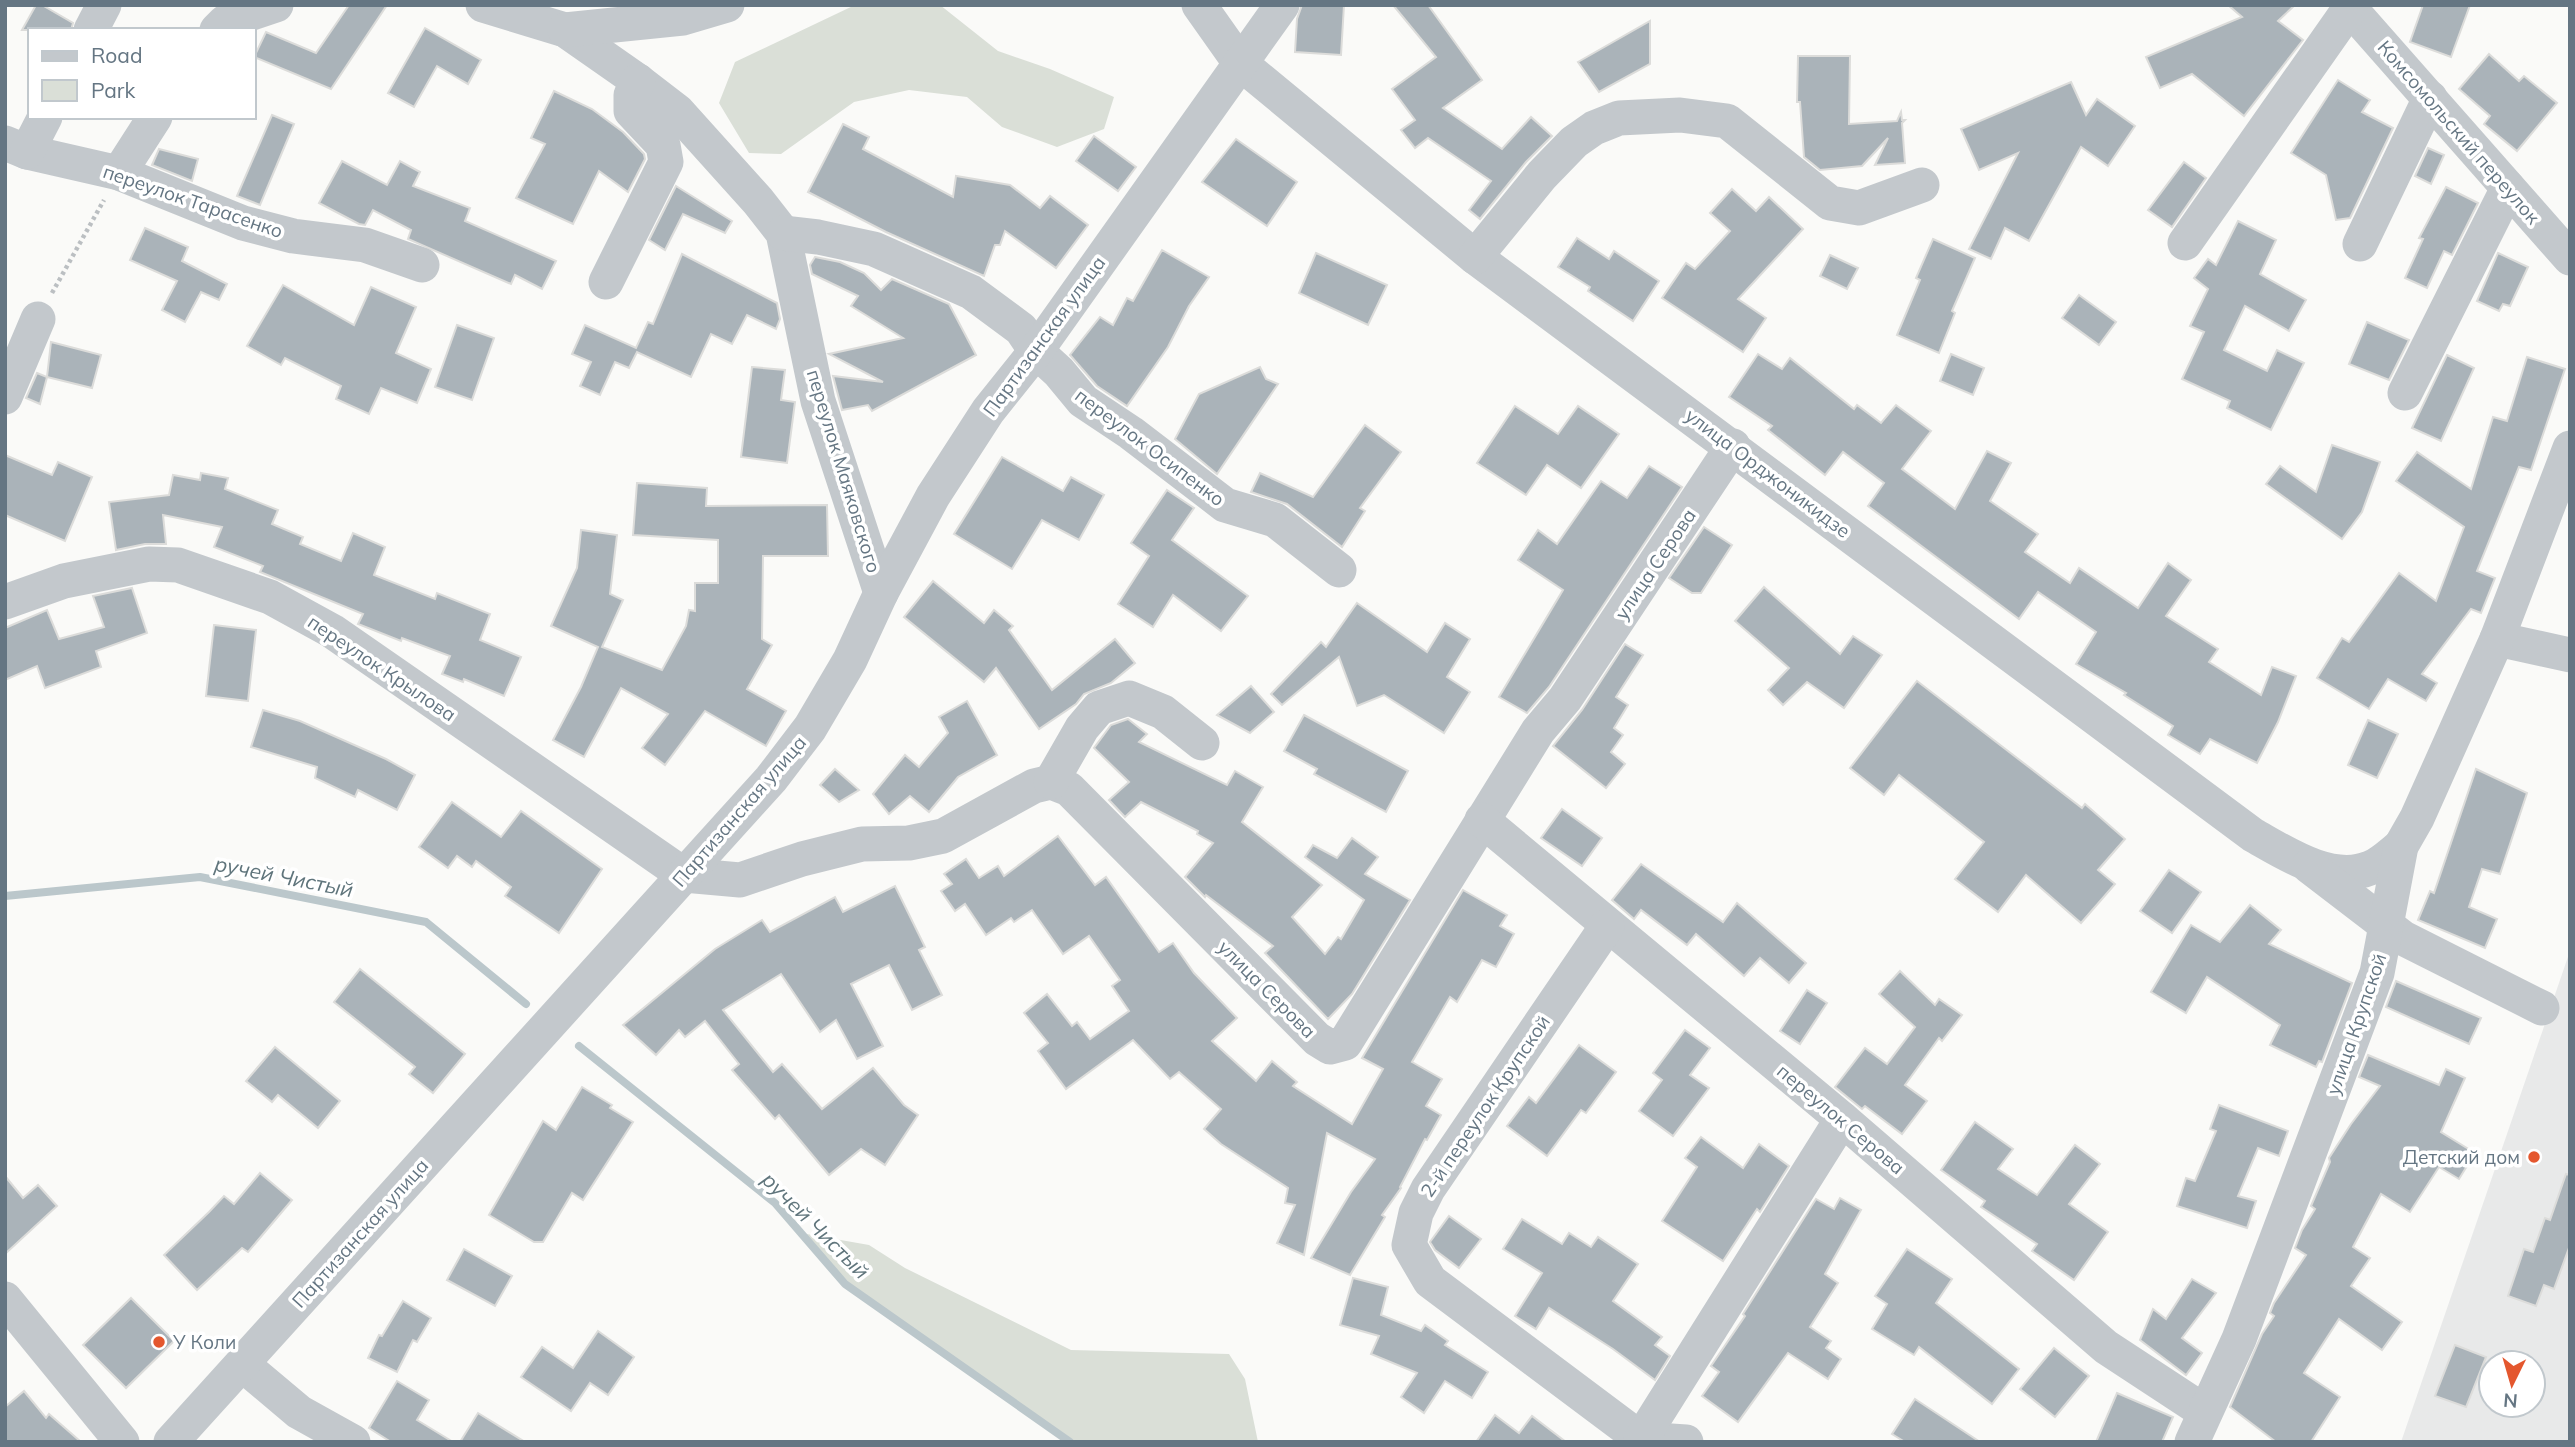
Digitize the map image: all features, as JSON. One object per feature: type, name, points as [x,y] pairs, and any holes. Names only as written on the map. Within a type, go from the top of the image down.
[{"type":"street","points":[[92,28],[104,5]]},
{"type":"street","points":[[219,28],[225,22],[276,5]]},
{"type":"street","name":"переулок Маяковского","points":[[483,5],[565,30],[638,81],[677,111],[758,201],[783,233],[818,401],[881,593]]},
{"type":"street","points":[[565,30],[683,18],[727,5]]},
{"type":"street","name":"улица Орджоникидзе","points":[[1199,5],[1240,63],[1475,257],[1733,446],[2032,673],[2253,835],[2308,866],[2403,938],[2542,1008]]},
{"type":"street","name":"Партизанская улица","points":[[171,1442],[771,779],[810,728],[850,660],[881,593],[933,496],[988,411],[1036,351],[1282,5]]},
{"type":"street","points":[[2185,243],[2349,7]]},
{"type":"street","name":"Комсомольский переулок","points":[[2349,7],[2570,258]]},
{"type":"street","points":[[606,282],[666,162],[663,145],[631,111],[631,95],[638,81]]},
{"type":"street","points":[[2360,244],[2430,98]]},
{"type":"street","points":[[1475,257],[1542,175],[1574,142],[1594,128],[1619,118],[1680,115],[1727,121],[1830,203],[1859,208],[1922,185]]},
{"type":"street","points":[[16,147],[43,119]]},
{"type":"street","points":[[119,173],[154,119]]},
{"type":"street","name":"переулок Тарасенко","points":[[16,147],[119,173],[243,223],[293,236],[365,245],[422,265]]},
{"type":"street","points":[[2405,393],[2508,188]]},
{"type":"street","name":"переулок Осипенко","points":[[783,233],[818,237],[874,249],[971,292],[1021,328],[1036,351],[1083,401],[1131,433],[1226,505],[1275,520],[1339,570]]},
{"type":"street","points":[[5,397],[38,318]]},
{"type":"street","name":"улица Серова","points":[[1051,782],[1069,789],[1317,1039],[1330,1048],[1345,1043],[1538,731],[1565,699],[1733,446]]},
{"type":"street","name":"улица Крупской","points":[[2199,1427],[2239,1339],[2377,973],[2388,927],[2401,846],[2417,817],[2497,639],[2570,448]]},
{"type":"street","name":"переулок Крылова","points":[[5,602],[64,580],[149,564],[177,565],[270,597],[332,631],[684,876]]},
{"type":"street","points":[[2497,639],[2570,655]]},
{"type":"street","points":[[684,876],[740,880],[802,859],[862,844],[909,843],[943,836],[1034,786],[1051,782],[1082,728],[1099,708],[1129,698],[1163,712],[1202,743]]},
{"type":"street","name":"переулок Серова","points":[[1482,820],[1842,1119],[2199,1427]]},
{"type":"street","name":"улица Орджоникидзе","points":[[2308,866],[2342,872],[2370,869],[2401,846]]},
{"type":"street","name":"2-й переулок Крупской","points":[[1607,926],[1428,1189],[1416,1213],[1409,1245],[1430,1281],[1641,1439]]},
{"type":"street","points":[[1686,1442],[1641,1439],[1842,1119]]},
{"type":"street","points":[[5,1299],[122,1442]]},
{"type":"street","points":[[242,1364],[299,1412],[353,1442]]},
{"type":"path","points":[[38,318],[119,173]]},
{"type":"shaded area","name":"Детский дом","points":[[2570,951],[2570,1442],[2401,1442]]},
{"type":"green space","points":[[855,5],[940,5],[998,51],[1050,69],[1114,97],[1104,129],[1057,147],[1002,127],[967,97],[909,90],[854,102],[781,154],[749,153],[719,103],[735,62]]},
{"type":"green space","points":[[801,1233],[869,1245],[905,1268],[1071,1350],[1229,1354],[1245,1379],[1258,1442],[1070,1442],[845,1284]]},
{"type":"building","points":[[36,5],[42,5],[73,23],[72,28],[22,30]]},
{"type":"building","points":[[349,5],[387,5],[331,89],[256,58],[266,32],[316,53]]},
{"type":"building","points":[[1302,5],[1344,5],[1341,55],[1295,52],[1297,19]]},
{"type":"building","points":[[1393,5],[1428,5],[1482,80],[1443,108],[1502,149],[1531,117],[1552,136],[1526,162],[1480,219],[1469,210],[1491,181],[1428,138],[1415,148],[1401,130],[1415,120],[1392,89],[1436,57]]},
{"type":"building","points":[[2228,5],[2295,5],[2278,21],[2303,40],[2244,116],[2192,74],[2160,88],[2146,57],[2242,17]]},
{"type":"building","points":[[2423,5],[2470,5],[2451,57],[2410,42]]},
{"type":"building","points":[[1650,21],[1650,64],[1599,92],[1578,62]]},
{"type":"building","points":[[425,28],[481,60],[468,84],[437,66],[414,107],[388,93]]},
{"type":"building","points":[[2489,54],[2519,81],[2524,76],[2557,103],[2517,151],[2484,124],[2490,116],[2459,89]]},
{"type":"building","points":[[1798,56],[1850,56],[1849,124],[1897,121],[1901,112],[1902,120],[1905,120],[1902,123],[1905,163],[1875,165],[1888,138],[1862,166],[1820,170],[1804,157],[1800,102],[1797,102]]},
{"type":"building","points":[[2338,80],[2370,100],[2362,112],[2393,128],[2350,218],[2336,220],[2326,175],[2291,153]]},
{"type":"building","points":[[2071,82],[2086,115],[2097,99],[2135,126],[2108,166],[2081,147],[2029,241],[2005,228],[1991,259],[1969,249],[2018,153],[1979,170],[1961,129]]},
{"type":"building","points":[[554,91],[592,109],[623,132],[644,154],[645,159],[628,192],[599,171],[573,224],[516,198],[545,144],[531,138]]},
{"type":"building","points":[[272,115],[294,124],[260,205],[237,196]]},
{"type":"building","points":[[843,124],[869,137],[863,149],[953,197],[956,176],[1010,185],[1040,208],[1050,196],[1088,225],[1056,268],[1005,231],[1000,245],[995,245],[984,276],[886,232],[808,192]]},
{"type":"building","points":[[1094,136],[1136,167],[1118,191],[1076,161]]},
{"type":"building","points":[[1236,139],[1297,182],[1267,226],[1202,182]]},
{"type":"building","points":[[2428,148],[2444,155],[2431,184],[2415,176]]},
{"type":"building","points":[[159,149],[198,159],[192,181],[152,165]]},
{"type":"building","points":[[342,161],[387,185],[400,161],[420,172],[413,186],[470,208],[465,221],[556,261],[542,289],[515,275],[511,284],[408,239],[411,230],[373,210],[365,225],[319,203]]},
{"type":"building","points":[[2184,162],[2206,178],[2172,227],[2148,210]]},
{"type":"building","points":[[676,186],[732,221],[725,233],[683,214],[665,250],[649,240]]},
{"type":"building","points":[[2446,187],[2478,203],[2452,255],[2444,251],[2427,288],[2405,278],[2423,239],[2419,238]]},
{"type":"building","points":[[1732,189],[1756,211],[1769,197],[1803,229],[1738,299],[1766,318],[1743,352],[1662,298],[1686,263],[1695,269],[1730,231],[1710,213]]},
{"type":"building","points":[[2238,221],[2276,240],[2260,274],[2306,300],[2289,331],[2245,306],[2224,350],[2267,371],[2277,350],[2304,363],[2271,430],[2227,408],[2230,401],[2182,379],[2204,332],[2190,326],[2208,289],[2194,278],[2208,259],[2216,265]]},
{"type":"building","points":[[145,228],[188,247],[182,261],[227,284],[219,300],[201,292],[185,322],[162,310],[177,281],[130,260]]},
{"type":"building","points":[[1577,238],[1609,259],[1614,251],[1659,281],[1633,321],[1588,291],[1590,287],[1558,267]]},
{"type":"building","points":[[1933,239],[1975,258],[1952,311],[1955,313],[1939,353],[1897,335],[1920,280],[1916,278]]},
{"type":"building","points":[[1162,250],[1209,277],[1189,306],[1168,347],[1127,406],[1097,386],[1070,355],[1100,317],[1113,325],[1127,298],[1133,301]]},
{"type":"building","points":[[1316,253],[1387,285],[1368,325],[1299,293]]},
{"type":"building","points":[[2498,253],[2528,267],[2510,306],[2503,304],[2499,311],[2477,301]]},
{"type":"building","points":[[682,254],[777,303],[780,319],[776,329],[747,315],[732,344],[711,334],[691,377],[637,352],[629,368],[615,362],[600,395],[580,386],[591,362],[572,354],[585,325],[636,348],[648,322],[653,324]]},
{"type":"building","points":[[1830,255],[1858,268],[1847,289],[1820,276]]},
{"type":"building","points":[[815,257],[840,262],[864,273],[881,290],[892,279],[949,304],[976,355],[872,411],[868,405],[842,410],[833,376],[883,382],[829,354],[903,338],[851,306],[858,296],[812,274],[810,265]]},
{"type":"building","points":[[283,285],[354,325],[371,287],[416,307],[396,353],[431,369],[417,403],[381,388],[369,414],[336,399],[341,386],[285,358],[281,365],[247,346]]},
{"type":"building","points":[[2079,295],[2116,322],[2099,345],[2062,318]]},
{"type":"building","points":[[2367,322],[2409,340],[2389,380],[2349,364]]},
{"type":"building","points":[[457,325],[494,338],[472,400],[435,387]]},
{"type":"building","points":[[51,342],[101,355],[92,388],[47,377]]},
{"type":"building","points":[[1758,354],[1782,369],[1790,358],[1854,409],[1857,405],[1881,423],[1896,405],[1931,431],[1902,469],[1955,509],[1987,451],[2011,463],[1990,501],[2038,534],[2025,552],[2070,583],[2079,568],[2138,608],[2168,563],[2191,580],[2166,616],[2218,649],[2209,662],[2261,695],[2272,667],[2296,676],[2278,722],[2257,763],[2210,739],[2200,754],[2168,735],[2173,726],[2124,695],[2126,693],[2076,664],[2096,632],[2038,592],[2019,619],[1868,506],[1884,483],[1843,452],[1825,475],[1768,430],[1772,426],[1729,397]]},
{"type":"building","points":[[1951,354],[1984,368],[1973,395],[1940,381]]},
{"type":"building","points":[[2447,355],[2474,368],[2441,441],[2412,428]]},
{"type":"building","points":[[2527,357],[2565,369],[2531,470],[2519,467],[2477,571],[2495,578],[2481,613],[2471,609],[2422,674],[2437,683],[2426,701],[2388,679],[2369,709],[2317,678],[2342,638],[2349,642],[2399,573],[2436,601],[2464,527],[2396,481],[2417,452],[2471,489],[2493,417],[2507,421]]},
{"type":"building","points":[[752,367],[785,370],[781,400],[795,402],[787,463],[741,457]]},
{"type":"building","points":[[1260,367],[1266,379],[1278,384],[1217,474],[1175,439],[1199,394]]},
{"type":"building","points":[[37,373],[47,377],[40,404],[26,398]]},
{"type":"building","points":[[1515,406],[1558,434],[1578,406],[1619,434],[1581,488],[1547,465],[1526,495],[1477,463]]},
{"type":"building","points":[[1365,425],[1401,452],[1360,508],[1365,511],[1342,547],[1287,504],[1251,492],[1260,473],[1313,497]]},
{"type":"building","points":[[2332,445],[2380,462],[2362,512],[2342,539],[2266,484],[2280,466],[2316,492]]},
{"type":"building","points":[[5,455],[52,475],[58,462],[92,477],[65,541],[5,515]]},
{"type":"building","points":[[1002,457],[1063,491],[1071,477],[1104,495],[1079,540],[1042,520],[1012,569],[954,534]]},
{"type":"building","points":[[1649,466],[1682,487],[1549,687],[1527,713],[1499,697],[1563,590],[1518,560],[1538,530],[1557,544],[1601,481],[1627,498]]},
{"type":"building","points":[[201,473],[228,478],[225,489],[278,510],[272,524],[303,537],[300,544],[341,561],[353,533],[385,547],[374,575],[435,599],[437,593],[490,614],[480,640],[521,657],[504,696],[464,679],[463,682],[442,674],[450,656],[358,624],[363,614],[260,572],[263,566],[214,547],[222,527],[163,515],[166,544],[145,544],[116,550],[109,502],[169,495],[173,475],[200,480]]},
{"type":"building","points":[[637,483],[707,488],[706,506],[827,505],[828,556],[763,556],[762,639],[772,645],[747,689],[786,711],[766,746],[705,711],[665,765],[642,748],[668,714],[621,688],[584,757],[553,740],[581,687],[598,647],[551,626],[577,568],[581,530],[617,535],[610,594],[623,600],[602,647],[662,670],[686,626],[689,610],[695,611],[695,583],[718,583],[718,540],[633,535]]},
{"type":"building","points":[[1167,490],[1194,508],[1172,540],[1248,596],[1221,631],[1173,595],[1153,627],[1118,604],[1149,556],[1131,543]]},
{"type":"building","points":[[1704,527],[1732,545],[1701,593],[1692,593],[1669,578]]},
{"type":"building","points":[[933,581],[984,623],[994,610],[1013,626],[1009,630],[1052,690],[1115,639],[1135,663],[1111,683],[1084,694],[1076,704],[1039,729],[996,668],[984,682],[904,617]]},
{"type":"building","points":[[1764,587],[1840,654],[1853,636],[1882,655],[1844,708],[1807,682],[1783,705],[1768,690],[1789,668],[1735,621]]},
{"type":"building","points":[[132,588],[147,633],[96,651],[101,667],[45,688],[37,666],[5,680],[5,628],[47,610],[59,639],[104,627],[93,596]]},
{"type":"building","points":[[1357,603],[1427,652],[1445,623],[1470,639],[1447,677],[1470,692],[1444,733],[1384,695],[1357,706],[1339,657],[1282,705],[1271,694],[1321,642],[1326,647]]},
{"type":"building","points":[[214,625],[256,630],[248,701],[206,696]]},
{"type":"building","points":[[1625,644],[1643,655],[1616,697],[1628,705],[1614,728],[1623,735],[1611,752],[1625,764],[1606,788],[1553,746],[1582,710]]},
{"type":"building","points":[[1917,681],[2082,808],[2085,804],[2125,839],[2098,870],[2115,884],[2081,923],[2026,875],[1998,912],[1955,879],[1984,842],[1899,775],[1884,795],[1850,768]]},
{"type":"building","points":[[1251,686],[1274,712],[1250,733],[1217,715]]},
{"type":"building","points":[[967,701],[997,755],[958,777],[929,812],[910,796],[889,814],[873,794],[905,755],[919,767],[948,733],[939,717]]},
{"type":"building","points":[[263,710],[300,721],[386,759],[415,775],[397,810],[358,790],[355,797],[315,778],[317,767],[251,747]]},
{"type":"building","points":[[1304,715],[1408,771],[1386,812],[1314,774],[1317,769],[1284,751]]},
{"type":"building","points":[[1128,719],[1147,734],[1139,742],[1227,785],[1235,771],[1263,787],[1242,822],[1322,885],[1292,917],[1325,954],[1338,937],[1341,939],[1364,900],[1305,857],[1313,845],[1337,858],[1352,838],[1378,857],[1365,874],[1410,900],[1352,994],[1328,1019],[1265,953],[1273,946],[1206,895],[1205,897],[1185,877],[1213,843],[1197,834],[1198,831],[1141,802],[1125,817],[1109,800],[1129,782],[1094,748],[1111,725]]},
{"type":"building","points":[[2368,720],[2398,734],[2377,778],[2348,765]]},
{"type":"building","points":[[835,769],[859,790],[839,802],[820,785]]},
{"type":"building","points":[[2476,769],[2527,793],[2500,874],[2482,869],[2469,907],[2497,919],[2485,948],[2418,920],[2430,891],[2434,893]]},
{"type":"building","points":[[452,802],[501,837],[521,811],[602,869],[559,933],[505,896],[511,887],[476,861],[472,867],[457,856],[448,868],[419,847]]},
{"type":"building","points":[[1562,809],[1602,838],[1582,866],[1541,838]]},
{"type":"building","points":[[1058,836],[1095,885],[1106,877],[1159,952],[1173,943],[1194,973],[1237,1018],[1212,1041],[1256,1081],[1272,1061],[1297,1082],[1293,1086],[1352,1124],[1383,1069],[1362,1058],[1463,890],[1507,915],[1500,926],[1514,934],[1496,967],[1482,960],[1457,1002],[1450,997],[1412,1062],[1442,1079],[1426,1106],[1441,1115],[1350,1275],[1311,1258],[1351,1192],[1375,1159],[1327,1133],[1304,1255],[1277,1243],[1295,1205],[1285,1203],[1288,1188],[1221,1144],[1204,1129],[1221,1109],[1179,1072],[1170,1079],[1133,1040],[1066,1089],[1038,1051],[1048,1043],[1024,1013],[1047,994],[1072,1026],[1077,1022],[1090,1039],[1129,1011],[1112,986],[1120,980],[1089,936],[1063,954],[1032,910],[1014,922],[1011,918],[986,935],[965,904],[955,911],[941,891],[952,884],[944,874],[966,859],[979,878],[998,866],[1004,876]]},
{"type":"building","points":[[1641,864],[1723,922],[1737,903],[1806,963],[1789,983],[1760,958],[1744,976],[1696,934],[1687,945],[1641,910],[1634,919],[1612,900]]},
{"type":"building","points":[[2169,870],[2201,892],[2172,933],[2140,911]]},
{"type":"building","points":[[895,886],[925,947],[919,950],[942,995],[912,1010],[889,965],[851,984],[883,1046],[857,1059],[836,1020],[820,1032],[781,974],[723,1010],[773,1072],[782,1064],[822,1109],[873,1068],[904,1105],[918,1115],[885,1165],[861,1149],[829,1175],[779,1115],[775,1119],[732,1070],[739,1064],[705,1021],[685,1037],[679,1030],[656,1055],[623,1025],[715,949],[762,920],[770,932],[835,897],[843,912]]},
{"type":"building","points":[[2250,905],[2281,930],[2269,944],[2352,983],[2322,1062],[2319,1061],[2316,1067],[2270,1045],[2280,1025],[2207,977],[2186,1013],[2151,992],[2191,925],[2220,942]]},
{"type":"building","points":[[360,969],[465,1054],[433,1093],[409,1074],[415,1067],[334,1002]]},
{"type":"building","points":[[1900,971],[1935,1005],[1939,999],[1962,1015],[1942,1041],[1939,1038],[1905,1085],[1927,1101],[1902,1134],[1865,1106],[1862,1109],[1835,1087],[1865,1048],[1887,1064],[1915,1027],[1879,994]]},
{"type":"building","points":[[2396,981],[2481,1018],[2469,1044],[2386,1007]]},
{"type":"building","points":[[1807,990],[1827,1003],[1800,1044],[1780,1031]]},
{"type":"building","points":[[1685,1030],[1710,1048],[1690,1075],[1709,1088],[1673,1136],[1639,1111],[1662,1080],[1653,1073]]},
{"type":"building","points":[[1579,1045],[1616,1072],[1586,1113],[1581,1110],[1547,1156],[1507,1126],[1529,1097],[1536,1103]]},
{"type":"building","points":[[275,1047],[340,1101],[318,1128],[278,1095],[272,1102],[246,1081]]},
{"type":"building","points":[[2368,1055],[2439,1085],[2446,1069],[2465,1078],[2441,1132],[2475,1153],[2459,1179],[2439,1167],[2410,1212],[2381,1194],[2353,1247],[2370,1258],[2351,1286],[2402,1322],[2382,1350],[2339,1319],[2304,1373],[2340,1397],[2311,1442],[2276,1442],[2230,1407],[2262,1334],[2274,1316],[2270,1313],[2274,1303],[2306,1255],[2295,1248],[2315,1209],[2311,1206],[2330,1162],[2329,1158],[2380,1086],[2359,1077]]},
{"type":"building","points":[[582,1087],[612,1105],[610,1108],[633,1122],[583,1200],[572,1193],[543,1242],[534,1242],[489,1215],[543,1121],[556,1130]]},
{"type":"building","points":[[2219,1105],[2288,1131],[2279,1156],[2258,1148],[2238,1196],[2256,1201],[2247,1228],[2177,1206],[2186,1178],[2195,1181],[2216,1131],[2210,1129]]},
{"type":"building","points":[[1975,1122],[2013,1149],[1998,1169],[2037,1195],[2075,1145],[2100,1164],[2069,1204],[2108,1232],[2074,1280],[2032,1251],[2037,1244],[1981,1207],[1985,1201],[1941,1170]]},
{"type":"building","points":[[1701,1137],[1743,1168],[1759,1144],[1789,1166],[1760,1212],[1757,1209],[1723,1261],[1662,1221],[1697,1167],[1685,1158]]},
{"type":"building","points":[[260,1173],[292,1200],[248,1252],[242,1248],[197,1290],[164,1255],[224,1196],[234,1204]]},
{"type":"building","points":[[2566,1174],[2570,1175],[2570,1245],[2554,1289],[2544,1285],[2536,1306],[2508,1296],[2524,1249],[2533,1252],[2545,1218],[2550,1220]]},
{"type":"building","points":[[5,1176],[23,1198],[38,1185],[57,1206],[5,1254]]},
{"type":"building","points":[[1840,1198],[1861,1210],[1825,1274],[1838,1283],[1810,1327],[1831,1341],[1826,1348],[1841,1359],[1828,1379],[1788,1353],[1738,1422],[1702,1396],[1719,1372],[1711,1366],[1745,1316],[1743,1314],[1816,1199],[1834,1209]]},
{"type":"building","points":[[1449,1216],[1481,1239],[1459,1268],[1435,1250],[1430,1242]]},
{"type":"building","points":[[1522,1219],[1562,1244],[1569,1233],[1591,1247],[1598,1237],[1638,1264],[1613,1301],[1662,1337],[1655,1345],[1670,1356],[1655,1380],[1549,1308],[1536,1329],[1515,1316],[1542,1273],[1503,1249]]},
{"type":"building","points":[[464,1249],[512,1276],[495,1306],[447,1280]]},
{"type":"building","points":[[1907,1249],[1952,1279],[1936,1303],[2019,1369],[1992,1404],[1919,1347],[1914,1355],[1872,1329],[1887,1304],[1875,1296]]},
{"type":"building","points":[[1353,1278],[1388,1287],[1381,1315],[1421,1331],[1425,1325],[1448,1341],[1445,1345],[1488,1372],[1472,1398],[1445,1381],[1424,1413],[1401,1397],[1417,1373],[1371,1354],[1379,1336],[1340,1325]]},
{"type":"building","points":[[2192,1279],[2216,1293],[2182,1338],[2202,1353],[2186,1375],[2140,1340],[2153,1309],[2166,1319]]},
{"type":"building","points":[[131,1298],[174,1341],[126,1388],[83,1345]]},
{"type":"building","points":[[403,1301],[431,1318],[417,1342],[413,1340],[397,1372],[368,1358],[379,1335],[382,1336]]},
{"type":"building","points":[[598,1331],[634,1357],[608,1395],[590,1383],[571,1411],[521,1377],[542,1347],[573,1368]]},
{"type":"building","points":[[2455,1345],[2477,1354],[2477,1380],[2466,1407],[2435,1396]]},
{"type":"building","points":[[2054,1348],[2089,1376],[2055,1417],[2020,1389]]},
{"type":"building","points":[[397,1381],[429,1400],[417,1420],[453,1442],[391,1442],[369,1428]]},
{"type":"building","points":[[24,1391],[46,1418],[49,1414],[81,1442],[5,1442],[5,1407]]},
{"type":"building","points":[[2117,1393],[2173,1417],[2162,1442],[2096,1442]]},
{"type":"building","points":[[1915,1399],[1980,1442],[1905,1442],[1892,1434]]},
{"type":"building","points":[[478,1413],[525,1442],[460,1442]]},
{"type":"building","points":[[1495,1415],[1519,1433],[1532,1416],[1566,1442],[1476,1442]]},
{"type":"waterway","name":"ручей Чистый","points":[[5,896],[200,877],[426,922],[526,1004]]},
{"type":"waterway","name":"ручей Чистый","points":[[579,1046],[775,1203],[845,1284],[1070,1442]]},
{"type":"place","name":"Детский дом","points":[[2534,1157]]},
{"type":"place","name":"У Коли","points":[[159,1342]]}]
